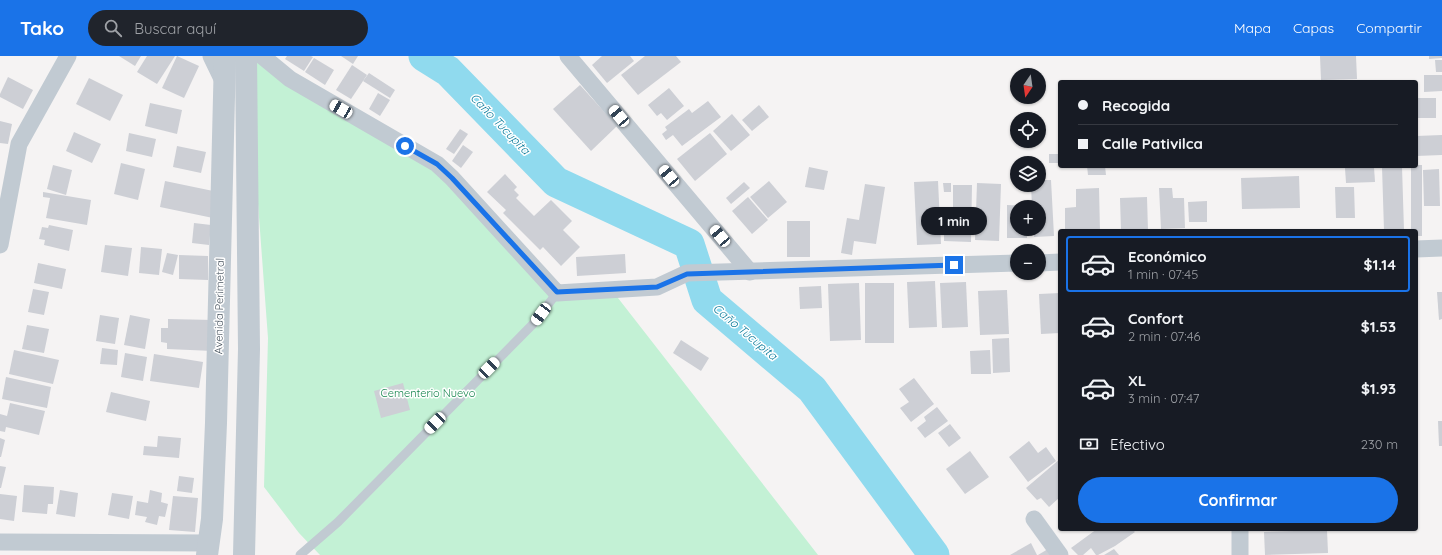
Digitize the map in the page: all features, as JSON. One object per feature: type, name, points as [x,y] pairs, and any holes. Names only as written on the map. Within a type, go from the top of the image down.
[{"type":"street","points":[[0,244],[20,144],[68,56]]},
{"type":"street","points":[[211,56],[225,85]]},
{"type":"street","name":"Avenida Perimetral","points":[[208,549],[212,519],[216,422],[225,56]]},
{"type":"street","points":[[244,555],[249,349],[246,56]]},
{"type":"street","points":[[262,56],[290,79],[437,164],[452,178],[557,292],[657,287],[687,274],[1010,264]]},
{"type":"street","points":[[568,56],[750,272]]},
{"type":"street","points":[[1418,249],[1442,248]]},
{"type":"street","points":[[1046,263],[1058,262]]},
{"type":"street","points":[[1034,519],[1060,555]]},
{"type":"street","points":[[1240,531],[1240,555]]},
{"type":"street","points":[[0,542],[208,549]]},
{"type":"lane","points":[[300,555],[338,522],[533,324],[557,292]]},
{"type":"green space","name":"Cementerio Nuevo","points":[[247,56],[418,153],[557,292],[611,289],[818,555],[320,555],[299,533],[264,487],[268,338]]},
{"type":"building","points":[[119,56],[141,56],[135,66]]},
{"type":"building","points":[[147,56],[175,56],[157,84],[137,72]]},
{"type":"building","points":[[177,56],[199,66],[184,98],[162,88]]},
{"type":"building","points":[[287,56],[313,57],[304,71],[285,59]]},
{"type":"building","points":[[341,56],[358,56],[353,64]]},
{"type":"building","points":[[602,56],[630,56],[634,61],[607,83],[592,65]]},
{"type":"building","points":[[645,56],[676,56],[681,62],[638,95],[621,75]]},
{"type":"building","points":[[1320,56],[1356,56],[1357,79],[1321,80]]},
{"type":"building","points":[[1429,56],[1442,56],[1442,58],[1429,59]]},
{"type":"building","points":[[314,58],[334,70],[325,85],[305,72]]},
{"type":"building","points":[[1435,60],[1442,60],[1442,72],[1436,72]]},
{"type":"building","points":[[352,65],[367,75],[351,99],[336,90]]},
{"type":"building","points":[[369,73],[395,90],[390,98],[363,81]]},
{"type":"building","points":[[1424,75],[1442,75],[1442,91],[1424,92]]},
{"type":"building","points":[[8,77],[33,90],[23,109],[0,97]]},
{"type":"building","points":[[89,78],[123,95],[110,121],[76,104]]},
{"type":"building","points":[[580,85],[617,126],[591,151],[553,109]]},
{"type":"building","points":[[669,88],[684,106],[667,120],[661,113],[657,116],[648,105]]},
{"type":"building","points":[[378,93],[390,100],[380,116],[369,109]]},
{"type":"building","points":[[1418,98],[1436,98],[1436,118],[1418,118]]},
{"type":"building","points":[[708,101],[721,117],[682,146],[673,135],[666,140],[662,134],[667,130],[665,127],[689,109],[692,113]]},
{"type":"building","points":[[150,103],[182,110],[177,134],[145,126]]},
{"type":"building","points":[[759,105],[769,117],[752,131],[742,120]]},
{"type":"building","points":[[732,114],[750,135],[731,151],[713,131]]},
{"type":"building","points":[[0,121],[12,124],[8,144],[0,143]]},
{"type":"building","points":[[460,129],[468,134],[454,154],[446,149]]},
{"type":"building","points":[[74,132],[101,144],[92,163],[66,151]]},
{"type":"building","points":[[129,133],[156,139],[152,157],[126,151]]},
{"type":"building","points":[[710,133],[727,154],[695,181],[677,159]]},
{"type":"building","points":[[1442,135],[1442,155],[1418,156],[1418,136]]},
{"type":"building","points":[[463,145],[473,152],[461,168],[452,161]]},
{"type":"building","points":[[177,146],[206,152],[201,173],[173,167]]},
{"type":"building","points":[[1049,154],[1058,154],[1058,163],[1049,163]]},
{"type":"building","points":[[121,163],[145,169],[138,200],[114,194]]},
{"type":"building","points":[[53,165],[72,170],[66,195],[47,189]]},
{"type":"building","points":[[1418,165],[1422,165],[1422,236],[1418,236],[1418,229],[1411,229],[1411,168],[1418,168]]},
{"type":"building","points":[[809,167],[828,171],[824,190],[805,187]]},
{"type":"building","points":[[1087,168],[1105,168],[1106,175],[1088,175]]},
{"type":"building","points":[[1345,168],[1374,168],[1375,182],[1346,183]]},
{"type":"building","points":[[1382,168],[1402,168],[1404,229],[1384,229]]},
{"type":"building","points":[[1439,169],[1440,206],[1424,206],[1423,170]]},
{"type":"building","points":[[505,174],[517,187],[514,190],[519,195],[516,198],[534,216],[551,200],[572,221],[563,230],[580,247],[561,266],[543,247],[540,250],[503,213],[506,210],[487,192]]},
{"type":"building","points":[[1299,176],[1300,208],[1242,209],[1241,178]]},
{"type":"building","points":[[1046,180],[1051,180],[1054,236],[1034,237],[1046,236],[1046,200],[1032,200],[1031,192],[1046,192]]},
{"type":"building","points":[[165,181],[218,192],[213,218],[160,207]]},
{"type":"building","points":[[769,181],[787,202],[768,218],[750,197]]},
{"type":"building","points":[[938,181],[941,244],[917,245],[914,182]]},
{"type":"building","points":[[744,182],[750,188],[731,204],[726,198]]},
{"type":"building","points":[[943,183],[951,183],[951,192],[944,192]]},
{"type":"building","points":[[977,183],[1001,184],[999,241],[975,240]]},
{"type":"building","points":[[865,184],[885,187],[876,244],[854,241],[852,255],[841,253],[847,218],[859,220]]},
{"type":"building","points":[[953,185],[972,185],[971,242],[944,241],[944,218],[953,218]]},
{"type":"building","points":[[1335,187],[1354,187],[1355,218],[1336,218]]},
{"type":"building","points":[[1099,188],[1100,229],[1065,229],[1065,208],[1076,207],[1076,189]]},
{"type":"building","points":[[1159,188],[1172,188],[1173,198],[1184,198],[1185,228],[1161,229]]},
{"type":"building","points":[[43,192],[91,200],[87,225],[46,218],[50,198],[43,197]]},
{"type":"building","points":[[748,197],[768,220],[752,234],[732,211]]},
{"type":"building","points":[[1147,197],[1148,229],[1121,229],[1120,198]]},
{"type":"building","points":[[1207,201],[1207,222],[1189,222],[1188,202]]},
{"type":"building","points":[[1007,205],[1010,205],[1010,236],[1027,236],[1027,238],[1007,238]]},
{"type":"building","points":[[787,221],[810,221],[810,257],[787,257]]},
{"type":"building","points":[[194,223],[211,225],[209,245],[192,243]]},
{"type":"building","points":[[49,225],[73,230],[69,251],[44,245],[45,240],[39,239],[42,227],[48,228]]},
{"type":"building","points":[[105,245],[132,248],[128,276],[101,272]]},
{"type":"building","points":[[141,247],[162,249],[159,275],[139,273]]},
{"type":"building","points":[[167,253],[178,255],[173,275],[162,272]]},
{"type":"building","points":[[625,254],[626,273],[577,276],[576,257]]},
{"type":"building","points":[[179,255],[208,256],[208,280],[179,279]]},
{"type":"building","points":[[38,263],[66,269],[62,289],[34,283]]},
{"type":"building","points":[[935,281],[937,327],[909,328],[907,282]]},
{"type":"building","points":[[966,282],[968,327],[942,328],[940,283]]},
{"type":"building","points":[[859,283],[861,340],[830,341],[828,284]]},
{"type":"building","points":[[865,283],[894,283],[894,343],[865,343]]},
{"type":"building","points":[[821,286],[822,308],[800,309],[799,287]]},
{"type":"building","points":[[33,289],[49,292],[44,315],[28,312]]},
{"type":"building","points":[[1007,290],[1009,334],[980,335],[978,291]]},
{"type":"building","points":[[1437,292],[1442,292],[1442,319],[1439,320]]},
{"type":"building","points":[[1058,293],[1058,333],[1041,334],[1039,294]]},
{"type":"building","points":[[100,315],[119,318],[115,344],[96,341]]},
{"type":"building","points":[[130,315],[150,319],[145,349],[124,345]]},
{"type":"building","points":[[168,319],[214,320],[213,351],[167,349],[167,343],[161,342],[161,328],[168,328]]},
{"type":"building","points":[[27,325],[49,329],[44,353],[22,349]]},
{"type":"building","points":[[1009,338],[1010,372],[993,373],[992,339]]},
{"type":"building","points":[[681,340],[709,358],[701,371],[673,353]]},
{"type":"building","points":[[102,348],[118,350],[117,365],[100,364]]},
{"type":"building","points":[[14,350],[59,360],[53,384],[9,374]]},
{"type":"building","points":[[990,350],[991,374],[971,374],[970,351]]},
{"type":"building","points":[[125,353],[147,357],[143,381],[121,377]]},
{"type":"building","points":[[154,354],[203,362],[199,388],[150,381]]},
{"type":"building","points":[[6,377],[51,387],[47,408],[2,399]]},
{"type":"building","points":[[914,378],[934,404],[911,422],[900,408],[909,402],[899,389]]},
{"type":"building","points":[[403,383],[410,410],[381,418],[374,391]]},
{"type":"building","points":[[111,392],[150,401],[146,421],[106,412]]},
{"type":"building","points":[[10,403],[45,411],[39,435],[6,427],[5,432],[0,431],[0,414],[7,416]]},
{"type":"building","points":[[937,407],[948,421],[925,438],[917,428],[926,421],[924,417]]},
{"type":"building","points":[[1438,421],[1442,421],[1442,446],[1439,446]]},
{"type":"building","points":[[950,424],[961,438],[949,447],[938,433]]},
{"type":"building","points":[[158,436],[181,438],[179,458],[143,455],[144,446],[157,447]]},
{"type":"building","points":[[0,438],[5,440],[1,457],[0,457]]},
{"type":"building","points":[[1029,441],[1038,453],[1046,447],[1056,461],[1028,482],[1009,457]]},
{"type":"building","points":[[970,451],[989,477],[965,494],[946,469]]},
{"type":"building","points":[[1058,461],[1058,499],[1049,507],[1041,498],[1037,500],[1026,488]]},
{"type":"building","points":[[0,466],[6,467],[1,488],[0,488]]},
{"type":"building","points":[[179,476],[194,478],[192,493],[177,491]]},
{"type":"building","points":[[24,485],[54,487],[53,504],[48,504],[47,514],[22,512]]},
{"type":"building","points":[[60,490],[78,493],[75,517],[56,514]]},
{"type":"building","points":[[150,490],[162,493],[161,502],[168,504],[165,517],[159,516],[157,525],[145,522],[147,517],[135,515],[137,501],[148,503]]},
{"type":"building","points":[[112,493],[133,496],[129,519],[108,515]]},
{"type":"building","points":[[0,494],[17,496],[14,521],[0,519]]},
{"type":"building","points":[[173,496],[198,498],[195,532],[169,530]]},
{"type":"building","points":[[1094,531],[1135,532],[1115,546],[1098,555],[1096,555],[1091,548],[1083,555],[1078,555],[1071,548]]},
{"type":"building","points":[[1327,531],[1328,553],[1265,555],[1264,532]]},
{"type":"building","points":[[1031,543],[1037,555],[1010,555]]},
{"type":"building","points":[[1048,549],[1052,555],[1038,555]]},
{"type":"building","points":[[1114,549],[1119,555],[1104,555]]},
{"type":"waterway","name":"Caño Tucupita","points":[[424,56],[448,71],[556,182],[689,244],[707,300],[812,389],[934,555]]},
{"type":"route","points":[[405,146],[437,164],[452,178],[557,292],[657,287],[687,274],[954,265]]}]
